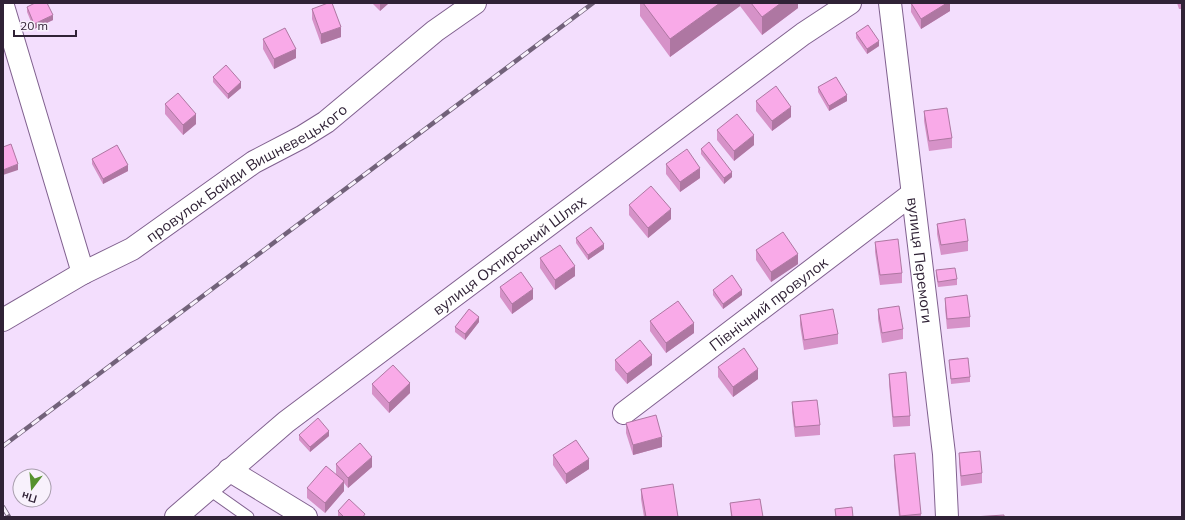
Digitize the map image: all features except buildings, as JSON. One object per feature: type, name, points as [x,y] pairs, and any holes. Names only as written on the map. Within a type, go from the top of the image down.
[{"type":"street","name":"провулок Байди Вишневецького","points":[[3,320],[83,273],[132,249],[254,162],[302,137],[326,122],[435,31],[474,3]]},
{"type":"street","name":"вулиця Охтирський Шлях","points":[[176,517],[207,488],[286,422],[797,39],[850,3]]},
{"type":"street","name":"вулиця Перемоги","points":[[890,3],[944,454],[947,517]]},
{"type":"street","points":[[3,6],[83,273]]},
{"type":"street","name":"Північний провулок","points":[[624,413],[912,194]]},
{"type":"street","points":[[229,470],[306,517]]},
{"type":"lane","points":[[207,488],[248,517]]},
{"type":"railway","points":[[3,446],[593,3]]},
{"type":"railway","points":[[3,507],[9,517]]}]
